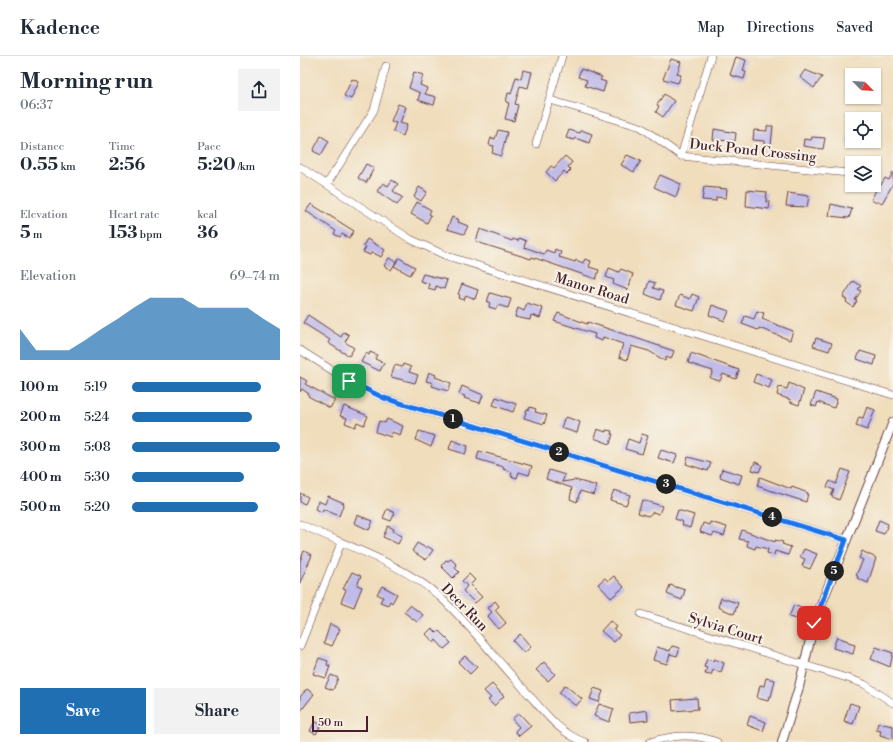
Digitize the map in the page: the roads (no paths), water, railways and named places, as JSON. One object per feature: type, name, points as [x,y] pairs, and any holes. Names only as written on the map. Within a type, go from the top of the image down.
[{"type":"street","points":[[536,144],[562,56]]},
{"type":"street","points":[[681,156],[711,56]]},
{"type":"street","points":[[328,184],[374,110],[386,66]]},
{"type":"street","name":"Duck Pond Crossing","points":[[550,100],[641,127],[681,156],[845,173]]},
{"type":"street","name":"Manor Road","points":[[300,167],[410,239],[448,256],[893,396]]},
{"type":"street","points":[[300,350],[349,381],[384,398],[846,540]]},
{"type":"street","points":[[782,742],[804,666],[814,623],[893,422]]},
{"type":"street","name":"Deer Run","points":[[300,524],[391,565],[418,580],[440,597],[550,718],[572,738],[585,742]]},
{"type":"street","points":[[300,646],[341,543]]},
{"type":"street","name":"Sylvia Court","points":[[641,614],[864,684],[893,703]]},
{"type":"street","points":[[650,742],[669,736],[690,736],[717,742]]}]
